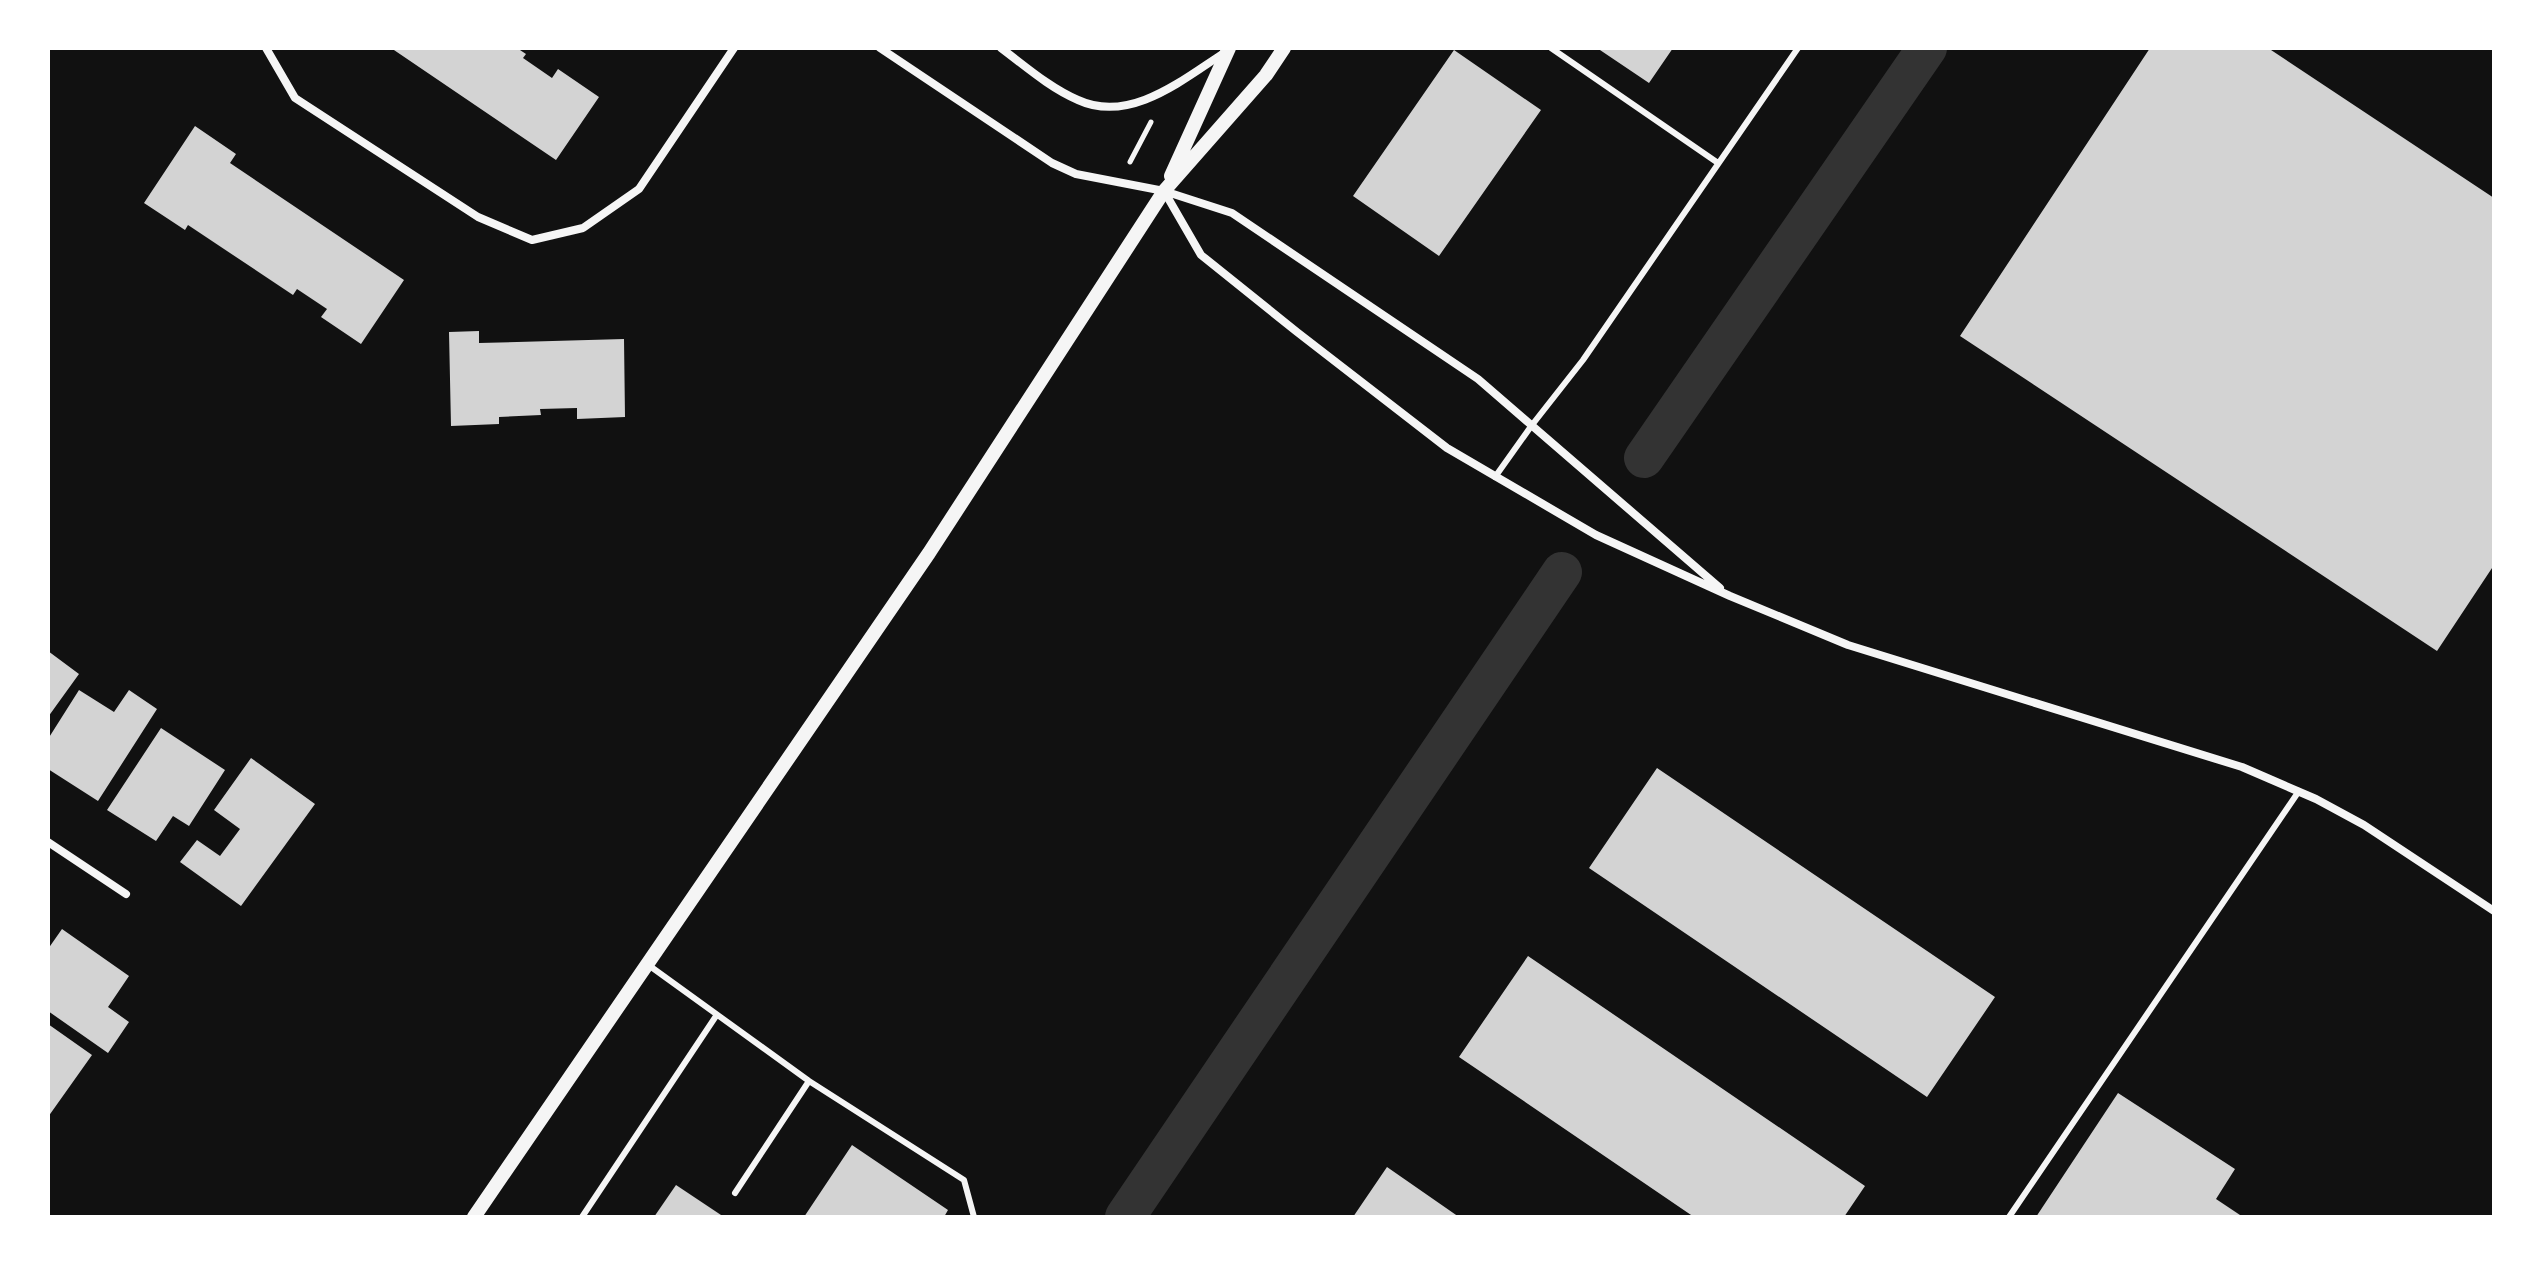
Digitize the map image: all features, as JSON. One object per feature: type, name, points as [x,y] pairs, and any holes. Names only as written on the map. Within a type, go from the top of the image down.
[{"type":"street","points":[[266,48],[295,98],[478,217],[532,240],[583,228],[639,189],[734,48]]},
{"type":"street","points":[[880,48],[1052,163],[1076,174],[1164,191],[1232,213],[1478,379],[1730,596]]},
{"type":"street","points":[[1001,48],[1059,90],[1080,102],[1102,107],[1145,100],[1173,87],[1228,49]]},
{"type":"street","points":[[474,1217],[929,553],[1164,191],[1266,75],[1284,48]]},
{"type":"street","points":[[1164,191],[1228,49]]},
{"type":"street","points":[[1164,191],[1201,255],[1426,434],[1596,535],[1848,645],[2242,767],[2299,791],[2364,825],[2494,911]]},
{"type":"street","points":[[48,842],[126,894]]},
{"type":"lane","points":[[1551,48],[1718,163]]},
{"type":"lane","points":[[1495,477],[1583,360],[1798,48]]},
{"type":"lane","points":[[2009,1217],[2299,791]]},
{"type":"lane","points":[[647,964],[809,1081],[964,1180],[974,1217]]},
{"type":"lane","points":[[582,1217],[716,1016]]},
{"type":"lane","points":[[735,1193],[809,1081]]},
{"type":"path","points":[[1128,165],[1151,121]]},
{"type":"building","points":[[391,48],[517,48],[526,54],[523,58],[552,78],[558,69],[599,97],[556,160]]},
{"type":"building","points":[[1597,48],[1673,48],[1649,83]]},
{"type":"building","points":[[2150,48],[2268,48],[2494,198],[2494,565],[2437,651],[1960,336]]},
{"type":"building","points":[[1454,50],[1541,110],[1439,256],[1353,196]]},
{"type":"building","points":[[195,126],[236,154],[230,163],[404,280],[361,344],[321,317],[327,309],[297,289],[293,295],[188,225],[185,230],[144,203]]},
{"type":"building","points":[[479,331],[479,343],[624,339],[625,417],[577,419],[577,408],[540,409],[541,415],[499,417],[499,424],[451,426],[449,332]]},
{"type":"building","points":[[48,651],[79,674],[48,717]]},
{"type":"building","points":[[79,690],[114,712],[129,690],[157,709],[98,801],[48,769],[48,739]]},
{"type":"building","points":[[161,728],[225,770],[189,826],[173,816],[156,841],[107,810]]},
{"type":"building","points":[[251,758],[315,804],[241,906],[180,862],[197,840],[220,856],[240,829],[214,810]]},
{"type":"building","points":[[1657,768],[1995,997],[1927,1097],[1589,868]]},
{"type":"building","points":[[62,929],[129,976],[108,1007],[129,1022],[108,1053],[48,1011],[48,949]]},
{"type":"building","points":[[1528,956],[1865,1186],[1844,1217],[1694,1217],[1459,1057]]},
{"type":"building","points":[[48,1024],[92,1055],[48,1117]]},
{"type":"building","points":[[2118,1093],[2235,1169],[2216,1199],[2243,1217],[2036,1217]]},
{"type":"building","points":[[852,1145],[948,1210],[944,1217],[804,1217]]},
{"type":"building","points":[[1387,1167],[1459,1217],[1353,1217]]},
{"type":"building","points":[[676,1185],[724,1217],[654,1217]]},
{"type":"waterway","points":[[1644,458],[1927,48]]},
{"type":"waterway","points":[[1125,1217],[1562,572]]}]
